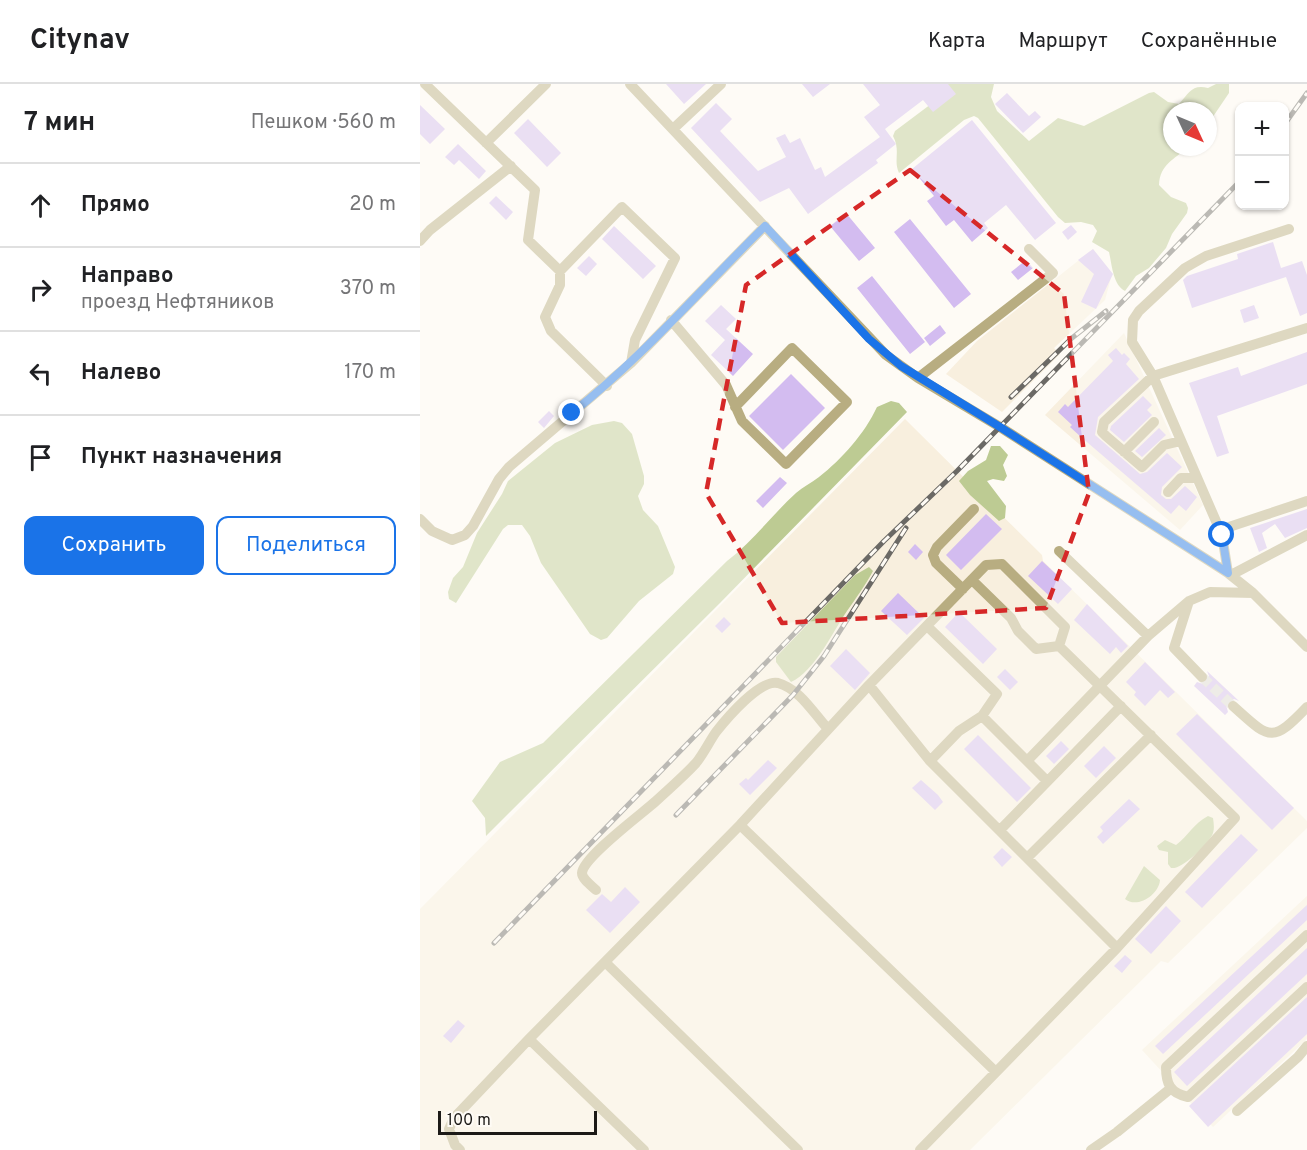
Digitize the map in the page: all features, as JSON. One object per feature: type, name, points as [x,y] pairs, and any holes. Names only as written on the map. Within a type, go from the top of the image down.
[{"type":"street","points":[[425,84],[535,190],[528,240],[560,271]]},
{"type":"street","points":[[486,143],[546,84]]},
{"type":"street","points":[[630,84],[886,355],[918,378],[1000,427],[1229,574],[1253,593],[1307,647]]},
{"type":"street","points":[[673,129],[721,84]]},
{"type":"street","points":[[420,241],[430,230],[510,166]]},
{"type":"street","points":[[607,386],[551,331],[545,317],[560,285],[560,271],[622,207],[675,258],[635,340],[631,363]]},
{"type":"street","points":[[420,519],[432,531],[452,540],[465,536],[499,479],[510,467],[607,386],[765,226]]},
{"type":"street","points":[[1229,574],[1220,530],[1153,376],[1132,342],[1133,320],[1139,311],[1185,268],[1206,256],[1289,229]]},
{"type":"street","points":[[918,378],[1053,273],[1029,249]]},
{"type":"street","points":[[671,320],[726,385],[735,407],[742,421],[786,464],[847,402],[792,348],[735,407]]},
{"type":"street","points":[[1181,441],[1164,445],[1142,467],[1102,432],[1102,427],[1104,422],[1153,376],[1307,328]]},
{"type":"street","points":[[1124,452],[1154,422]]},
{"type":"street","points":[[1168,492],[1181,478],[1197,478]]},
{"type":"street","points":[[1220,530],[1307,501]]},
{"type":"street","points":[[963,589],[936,563],[933,555],[937,547],[974,509]]},
{"type":"street","points":[[1229,574],[1307,535]]},
{"type":"street","points":[[1059,551],[1148,636]]},
{"type":"street","points":[[460,1150],[455,1145],[449,1130],[454,1118],[740,825],[869,685],[986,564],[1002,564],[1065,627],[1059,646]]},
{"type":"street","points":[[972,580],[1011,618],[1018,631],[1036,649],[1059,646]]},
{"type":"street","points":[[1027,761],[1148,636],[1189,601],[1210,592],[1253,593]]},
{"type":"street","points":[[1189,601],[1174,648],[1202,677]]},
{"type":"street","points":[[927,626],[997,694],[982,716],[959,731],[930,761]]},
{"type":"street","points":[[920,1150],[1117,948],[1235,818],[1059,646]]},
{"type":"street","points":[[596,890],[583,877],[585,864],[689,770],[716,731],[761,686],[772,683],[786,687],[800,696],[828,729]]},
{"type":"street","points":[[869,685],[930,761],[1117,948]]},
{"type":"street","points":[[1000,830],[1121,706]]},
{"type":"street","points":[[1233,706],[1260,731],[1272,734],[1288,726],[1307,707]]},
{"type":"street","points":[[982,716],[1047,782]]},
{"type":"street","points":[[1028,858],[1151,735]]},
{"type":"street","points":[[740,825],[996,1072]]},
{"type":"street","points":[[1307,935],[1166,1067],[1166,1080],[1170,1089],[1188,1097],[1307,987]]},
{"type":"street","points":[[604,962],[798,1150]]},
{"type":"street","points":[[529,1039],[644,1150]]},
{"type":"street","points":[[1237,1111],[1302,1060],[1307,1046]]},
{"type":"street","points":[[1091,1150],[1170,1089]]},
{"type":"highlighted area","points":[[910,170],[1064,294],[1089,493],[1046,608],[782,623],[706,493],[746,285]]},
{"type":"shaded area","points":[[1093,249],[1112,274],[1105,300],[1054,348],[1060,354],[1002,412],[946,374],[977,341]]},
{"type":"shaded area","points":[[1124,333],[1203,505],[1180,530],[1045,415]]},
{"type":"shaded area","points":[[905,419],[1042,555],[1043,561],[1307,821],[1307,828],[1168,963],[1161,961],[970,1150],[420,1150],[420,909]]},
{"type":"shaded area","points":[[1307,896],[1307,1039],[1213,1127],[1142,1050]]},
{"type":"green space","points":[[940,84],[994,84],[991,97],[997,111],[1029,141],[1058,118],[1084,126],[1154,92],[1168,102],[1163,102],[1163,156],[1177,156],[1165,167],[1159,185],[1171,197],[1186,203],[1187,213],[1172,234],[1166,248],[1149,268],[1136,276],[1125,291],[1115,279],[1109,252],[1092,242],[1097,231],[1093,225],[1081,222],[1065,223],[1058,217],[978,118],[974,116],[964,120],[899,173],[893,136],[895,131],[931,104]]},
{"type":"green space","points":[[1216,84],[1229,84],[1229,93],[1217,111],[1217,102],[1181,102],[1191,90],[1198,87],[1208,88]]},
{"type":"green space","points":[[891,401],[899,403],[907,412],[720,603],[486,836],[485,818],[472,801],[500,762],[543,743],[787,501],[836,462],[859,436],[877,407]]},
{"type":"green space","points":[[614,421],[622,423],[632,434],[644,476],[644,484],[638,496],[643,510],[658,526],[675,567],[673,574],[639,601],[607,638],[601,640],[590,634],[541,563],[530,536],[522,525],[508,525],[503,529],[456,603],[449,599],[448,592],[453,578],[463,567],[477,533],[508,481],[555,443],[592,425]]},
{"type":"green space","points":[[991,446],[1000,446],[1008,455],[1003,465],[1007,476],[1004,481],[993,479],[987,481],[1006,506],[1005,518],[999,521],[970,495],[959,481],[968,471],[986,460]]},
{"type":"green space","points":[[869,567],[873,571],[822,651],[800,677],[791,682],[776,662],[776,657],[855,575]]},
{"type":"green space","points":[[1208,816],[1213,818],[1214,830],[1211,837],[1187,862],[1171,868],[1168,864],[1168,852],[1159,850],[1157,846],[1165,840],[1176,845]]},
{"type":"green space","points":[[1144,866],[1160,880],[1159,886],[1147,899],[1130,902],[1125,899]]},
{"type":"building","points":[[666,84],[706,84],[684,104]]},
{"type":"building","points":[[802,84],[830,84],[813,97]]},
{"type":"building","points":[[863,84],[948,84],[956,94],[933,112],[923,100],[885,129],[896,144],[876,160],[878,163],[808,214],[789,188],[760,202],[691,128],[716,103],[732,119],[720,131],[758,171],[786,157],[776,138],[785,134],[790,143],[800,138],[815,170],[821,167],[825,177],[880,137],[864,117],[880,105]]},
{"type":"building","points":[[1007,93],[1029,116],[1035,111],[1041,117],[1023,133],[995,104]]},
{"type":"building","points":[[420,105],[445,129],[430,144],[420,134]]},
{"type":"building","points":[[528,119],[561,153],[547,167],[514,133]]},
{"type":"building","points":[[972,120],[1056,223],[1035,240],[1006,205],[984,223],[988,228],[972,242],[954,220],[946,226],[927,201],[934,196],[912,169]]},
{"type":"building","points":[[458,144],[486,171],[479,179],[459,160],[454,165],[445,157]]},
{"type":"building","points":[[496,196],[513,212],[506,220],[489,203]]},
{"type":"building","points":[[846,213],[875,248],[859,261],[830,226]]},
{"type":"building","points":[[910,219],[971,294],[954,308],[894,232]]},
{"type":"building","points":[[1071,225],[1077,232],[1068,240],[1062,232]]},
{"type":"building","points":[[614,226],[656,266],[643,279],[602,239]]},
{"type":"building","points":[[1273,242],[1281,268],[1302,261],[1307,275],[1307,313],[1300,316],[1286,277],[1192,308],[1183,280],[1187,276],[1238,259],[1237,254]]},
{"type":"building","points":[[1093,249],[1113,274],[1096,309],[1081,302],[1094,274],[1078,260]]},
{"type":"building","points":[[589,256],[597,264],[586,276],[577,268]]},
{"type":"building","points":[[1026,260],[1033,268],[1018,280],[1011,272]]},
{"type":"building","points":[[872,276],[925,342],[910,354],[857,288]]},
{"type":"building","points":[[721,305],[736,319],[726,329],[753,354],[733,376],[711,355],[725,340],[705,321]]},
{"type":"building","points":[[1254,305],[1259,318],[1244,323],[1240,310]]},
{"type":"building","points":[[940,325],[946,333],[930,346],[924,338]]},
{"type":"building","points":[[1116,348],[1130,359],[1126,364],[1139,379],[1098,417],[1095,435],[1140,474],[1147,472],[1167,453],[1182,467],[1162,487],[1161,495],[1166,499],[1171,499],[1185,486],[1197,497],[1186,511],[1179,505],[1171,514],[1081,437],[1058,412],[1065,404],[1068,407],[1113,361],[1108,355]]},
{"type":"building","points":[[1307,352],[1307,384],[1217,416],[1229,453],[1217,457],[1189,383],[1238,367],[1241,376]]},
{"type":"building","points":[[791,374],[825,408],[783,450],[749,416]]},
{"type":"building","points":[[1143,396],[1152,405],[1147,410],[1152,415],[1124,442],[1110,430],[1111,426]]},
{"type":"building","points":[[549,411],[554,416],[544,428],[538,422]]},
{"type":"building","points":[[1159,428],[1166,435],[1142,457],[1135,451]]},
{"type":"building","points":[[780,477],[787,483],[763,508],[756,501]]},
{"type":"building","points":[[1307,509],[1307,528],[1285,538],[1275,524],[1262,533],[1267,548],[1259,552],[1250,528]]},
{"type":"building","points":[[986,514],[1002,529],[961,570],[946,555]]},
{"type":"building","points":[[915,544],[923,552],[916,560],[908,552]]},
{"type":"building","points":[[1042,561],[1072,589],[1058,604],[1028,576]]},
{"type":"building","points":[[898,593],[924,618],[907,635],[881,611]]},
{"type":"building","points":[[1087,604],[1128,646],[1121,653],[1116,647],[1110,654],[1074,620]]},
{"type":"building","points":[[959,612],[997,649],[983,664],[945,627]]},
{"type":"building","points":[[724,617],[731,624],[722,633],[715,626]]},
{"type":"building","points":[[846,649],[870,673],[855,690],[830,666]]},
{"type":"building","points":[[1145,662],[1175,692],[1168,698],[1160,690],[1145,706],[1126,682]]},
{"type":"building","points":[[1005,669],[1018,682],[1010,690],[997,677]]},
{"type":"building","points":[[1207,671],[1239,701],[1234,699],[1228,701],[1226,705],[1228,712],[1225,715],[1194,686],[1197,682],[1203,684],[1208,682]]},
{"type":"building","points":[[1197,714],[1294,808],[1272,830],[1176,734]]},
{"type":"building","points":[[978,735],[1031,788],[1017,802],[964,749]]},
{"type":"building","points":[[1061,741],[1069,749],[1054,764],[1046,756]]},
{"type":"building","points":[[1104,746],[1116,758],[1096,778],[1084,766]]},
{"type":"building","points":[[768,760],[777,768],[750,795],[739,784],[746,778],[748,780]]},
{"type":"building","points":[[921,780],[943,802],[935,810],[912,788]]},
{"type":"building","points":[[1129,799],[1140,809],[1103,844],[1097,837],[1103,831],[1100,827]]},
{"type":"building","points":[[1241,834],[1258,850],[1202,908],[1185,892]]},
{"type":"building","points":[[1002,848],[1012,857],[1002,867],[993,857]]},
{"type":"building","points":[[625,887],[640,902],[610,933],[586,910],[602,894],[611,902]]},
{"type":"building","points":[[1307,905],[1307,920],[1163,1054],[1155,1046]]},
{"type":"building","points":[[1166,906],[1181,921],[1151,954],[1135,939]]},
{"type":"building","points":[[1307,948],[1307,974],[1187,1086],[1174,1072]]},
{"type":"building","points":[[1125,955],[1132,961],[1122,973],[1114,966]]},
{"type":"building","points":[[1307,997],[1307,1034],[1208,1127],[1189,1106]]},
{"type":"building","points":[[458,1020],[465,1026],[451,1043],[443,1036]]},
{"type":"tunnel","points":[[1202,677],[1233,706]]},
{"type":"railway","points":[[1289,118],[1307,93]]},
{"type":"railway","points":[[494,943],[884,541],[957,471],[1235,186]]},
{"type":"railway","points":[[1011,397],[1072,338],[1106,311]]},
{"type":"railway","points":[[676,815],[793,695],[824,656],[906,528]]},
{"type":"route","points":[[572,413],[607,386],[631,363],[765,226],[869,339],[886,355],[918,378],[1000,427],[1228,573],[1222,535]]}]
